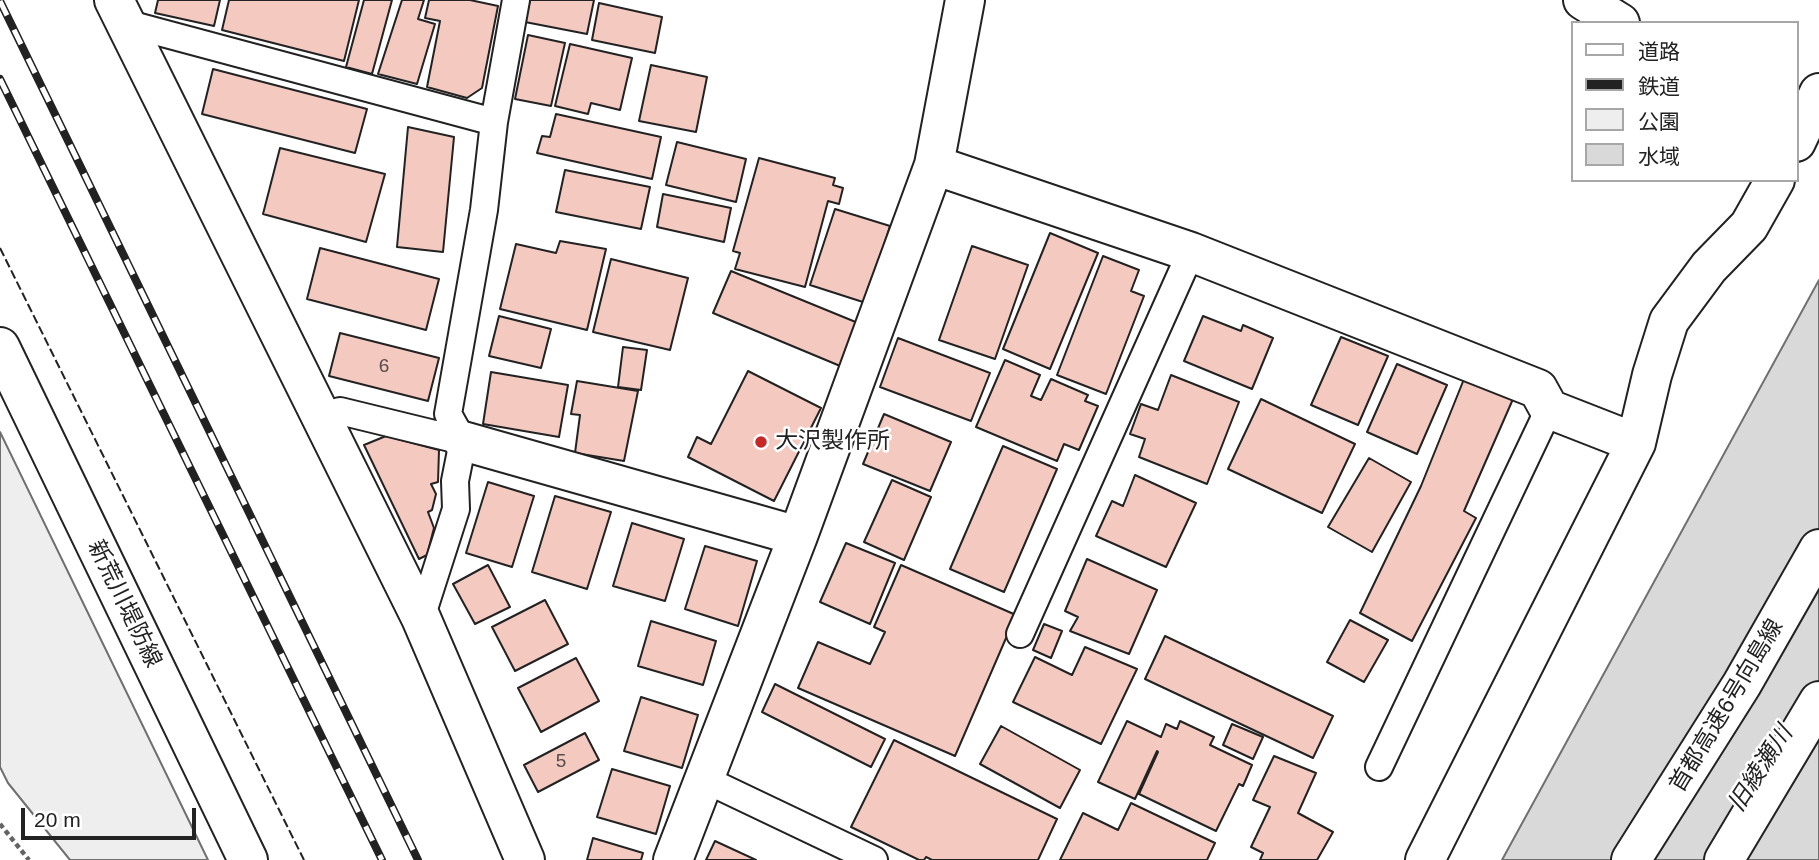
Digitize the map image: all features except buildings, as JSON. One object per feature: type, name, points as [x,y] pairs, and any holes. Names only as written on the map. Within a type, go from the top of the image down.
[{"type":"main road","points":[[673,860],[798,536],[934,165],[965,0]]},
{"type":"main road","points":[[1583,0],[1617,21]]},
{"type":"main road","points":[[120,12],[421,618],[525,860]]},
{"type":"main road","points":[[1798,135],[1819,93]]},
{"type":"main road","points":[[934,165],[1191,252],[1538,389],[1549,409],[1636,443]]},
{"type":"main road","points":[[1425,860],[1636,443],[1652,375],[1669,321],[1709,267],[1749,226],[1774,182]]},
{"type":"main road","name":"新荒川堤防線","points":[[0,347],[248,860]]},
{"type":"main road","points":[[463,441],[798,536]]},
{"type":"main road","name":"首都高速6号向島線","points":[[1631,860],[1742,684],[1819,549]]},
{"type":"main road","points":[[1724,860],[1819,701]]},
{"type":"lane","points":[[421,618],[456,509],[455,481],[463,441],[448,414],[484,211],[494,122],[516,0]]},
{"type":"lane","points":[[120,12],[494,122]]},
{"type":"lane","points":[[1020,634],[1191,252]]},
{"type":"lane","points":[[1378,767],[1549,409]]},
{"type":"lane","points":[[320,417],[340,411],[463,441]]},
{"type":"lane","points":[[704,779],[874,860]]},
{"type":"path","points":[[0,824],[29,860]]},
{"type":"green space","points":[[0,432],[208,860],[70,860],[8,783],[0,767]]},
{"type":"water","name":"旧綾瀬川","points":[[1819,280],[1819,860],[1502,860]]},
{"type":"railway","points":[[0,1],[418,860]]},
{"type":"railway","points":[[0,79],[382,860]]},
{"type":"fence","points":[[0,248],[304,860]]},
{"type":"place","name":"大沢製作所","points":[[761,442]]}]
